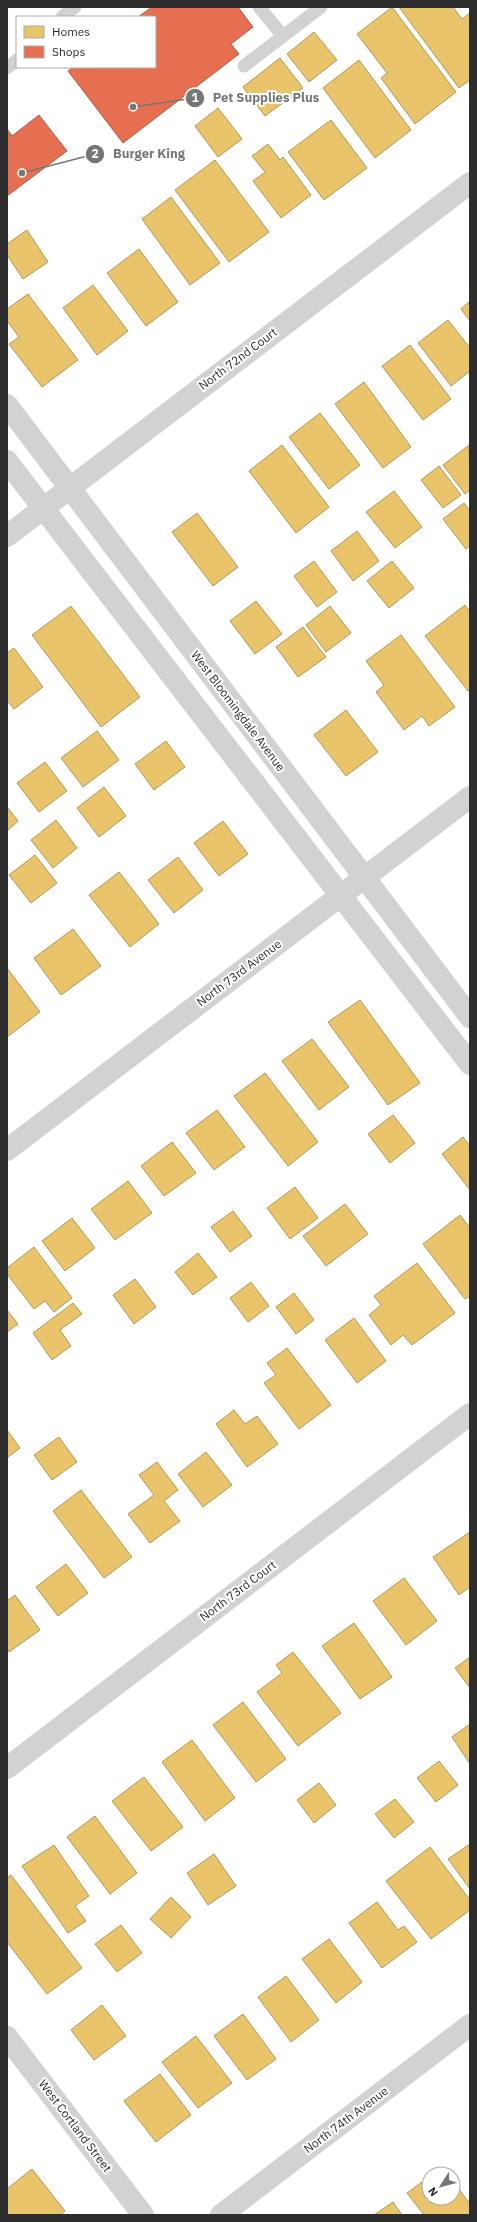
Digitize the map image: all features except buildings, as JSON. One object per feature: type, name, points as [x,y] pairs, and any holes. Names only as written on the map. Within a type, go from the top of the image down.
[{"type":"street","name":"North 72nd Court","points":[[7,536],[470,183]]},
{"type":"street","name":"West Bloomingdale Avenue","points":[[7,405],[470,1017]]},
{"type":"street","points":[[7,461],[342,895],[470,1064]]},
{"type":"street","name":"North 73rd Avenue","points":[[7,1150],[470,797]]},
{"type":"street","name":"North 73rd Court","points":[[7,1768],[470,1414]]},
{"type":"street","name":"North 74th Avenue","points":[[221,2215],[470,2025]]},
{"type":"street","name":"West Cortland Street","points":[[7,2037],[143,2215]]},
{"type":"lane","points":[[63,16],[75,7]]},
{"type":"lane","points":[[259,7],[282,36]]},
{"type":"lane","points":[[244,66],[321,7]]},
{"type":"lane","points":[[7,68],[16,61]]},
{"type":"place","name":"Pet Supplies Plus","points":[[133,107]]},
{"type":"place","name":"Burger King","points":[[22,173]]}]
